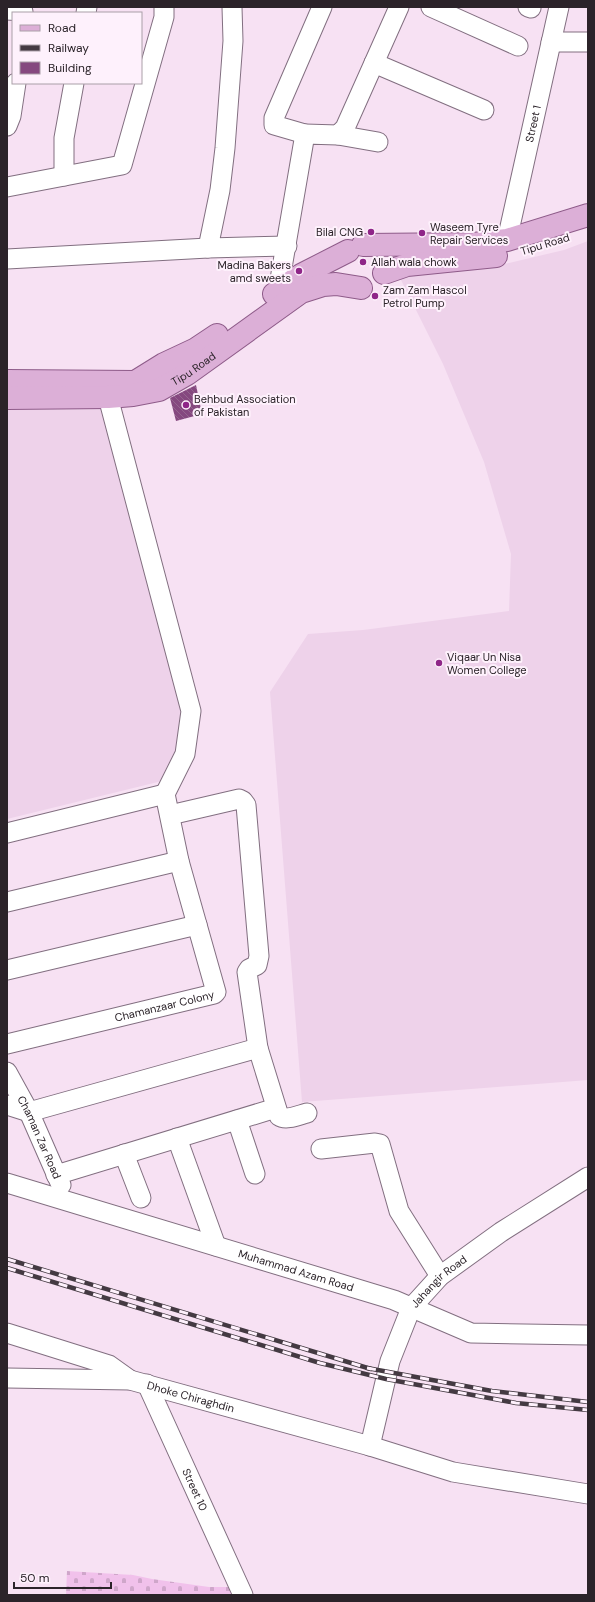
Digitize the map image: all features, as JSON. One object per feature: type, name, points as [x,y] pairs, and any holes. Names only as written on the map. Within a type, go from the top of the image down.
[{"type":"main road","points":[[7,381],[135,382],[164,364],[196,349],[301,275],[355,248],[371,246],[378,250],[383,257],[385,265],[384,273],[381,279],[372,286],[361,288],[352,285],[345,278],[342,269],[343,259],[355,248],[449,245],[474,244],[507,240],[588,215]]},
{"type":"main road","name":"Tipu Road","points":[[384,273],[407,265],[466,260],[519,252],[588,230]]},
{"type":"main road","name":"Tipu Road","points":[[7,398],[108,397],[159,390],[187,374],[301,292],[323,285],[336,284],[361,288]]},
{"type":"street","points":[[7,187],[122,165],[164,17],[164,7]]},
{"type":"street","points":[[208,248],[220,190],[225,148],[233,40],[232,7]]},
{"type":"street","points":[[322,7],[274,118],[274,125],[305,134],[338,135],[378,142]]},
{"type":"street","points":[[338,135],[345,128],[399,7]]},
{"type":"street","points":[[431,7],[518,46]]},
{"type":"street","name":"Street 1","points":[[507,240],[559,7]]},
{"type":"street","points":[[7,10],[22,12]]},
{"type":"street","points":[[551,42],[588,42]]},
{"type":"street","points":[[374,63],[484,110]]},
{"type":"street","points":[[7,126],[11,116],[16,84]]},
{"type":"street","points":[[64,176],[64,138],[74,84]]},
{"type":"street","points":[[278,291],[287,246],[305,134]]},
{"type":"street","points":[[7,259],[208,248],[287,246]]},
{"type":"street","points":[[7,833],[165,794],[185,754],[192,711],[108,397]]},
{"type":"street","name":"Chamanzaar Colony","points":[[7,1044],[214,994],[216,989],[179,862],[165,794]]},
{"type":"street","points":[[170,815],[239,799],[246,805],[259,956],[257,964],[247,972],[258,1048],[276,1108],[282,1118],[307,1113]]},
{"type":"street","points":[[7,902],[179,862]]},
{"type":"street","points":[[7,970],[197,925]]},
{"type":"street","points":[[7,1105],[29,1112],[258,1048]]},
{"type":"street","name":"Chaman Zar Road","points":[[7,1072],[29,1112],[56,1175],[71,1202]]},
{"type":"street","points":[[56,1175],[276,1108]]},
{"type":"street","points":[[237,1120],[254,1174]]},
{"type":"street","points":[[177,1138],[216,1246]]},
{"type":"street","points":[[321,1149],[375,1143],[380,1144],[399,1211],[440,1276]]},
{"type":"street","points":[[124,1154],[141,1198]]},
{"type":"street","name":"Jahangir Road","points":[[370,1446],[390,1360],[411,1308],[440,1276],[501,1232],[588,1177]]},
{"type":"street","name":"Muhammad Azam Road","points":[[7,1183],[394,1300],[471,1333],[588,1335]]},
{"type":"street","points":[[7,1333],[109,1365],[139,1382]]},
{"type":"street","name":"Dhoke Chiraghdin","points":[[7,1378],[139,1382],[277,1422],[370,1446],[454,1472],[588,1494]]},
{"type":"street","name":"Street 10","points":[[139,1382],[244,1595]]},
{"type":"shaded area","name":"Viqaar Un Nisa Women College","points":[[588,241],[588,1080],[302,1102],[270,692],[308,634],[363,630],[509,611],[511,554],[484,462],[443,364],[396,270],[483,269],[564,250]]},
{"type":"shaded area","points":[[101,406],[184,722],[166,780],[7,819],[7,407]]},
{"type":"green space","points":[[67,1571],[133,1575],[209,1587],[230,1587],[234,1595],[66,1595]]},
{"type":"building","name":"Behbud Association of Pakistan","points":[[196,385],[202,414],[176,421],[170,398]]},
{"type":"railway","points":[[7,1259],[371,1369]]},
{"type":"railway","points":[[7,1268],[320,1363],[386,1379],[516,1403],[588,1410]]},
{"type":"railway","points":[[367,1368],[492,1391],[588,1402]]},
{"type":"place","name":"Bilal CNG","points":[[371,232]]},
{"type":"place","name":"Waseem Tyre Repair Services","points":[[422,233]]},
{"type":"place","name":"Allah wala chowk","points":[[363,262]]},
{"type":"place","name":"Madina Bakers amd sweets","points":[[299,271]]},
{"type":"place","name":"Zam Zam Hascol Petrol Pump","points":[[375,296]]},
{"type":"place","name":"Behbud Association of Pakistan","points":[[186,405]]},
{"type":"place","name":"Viqaar Un Nisa Women College","points":[[439,663]]}]
